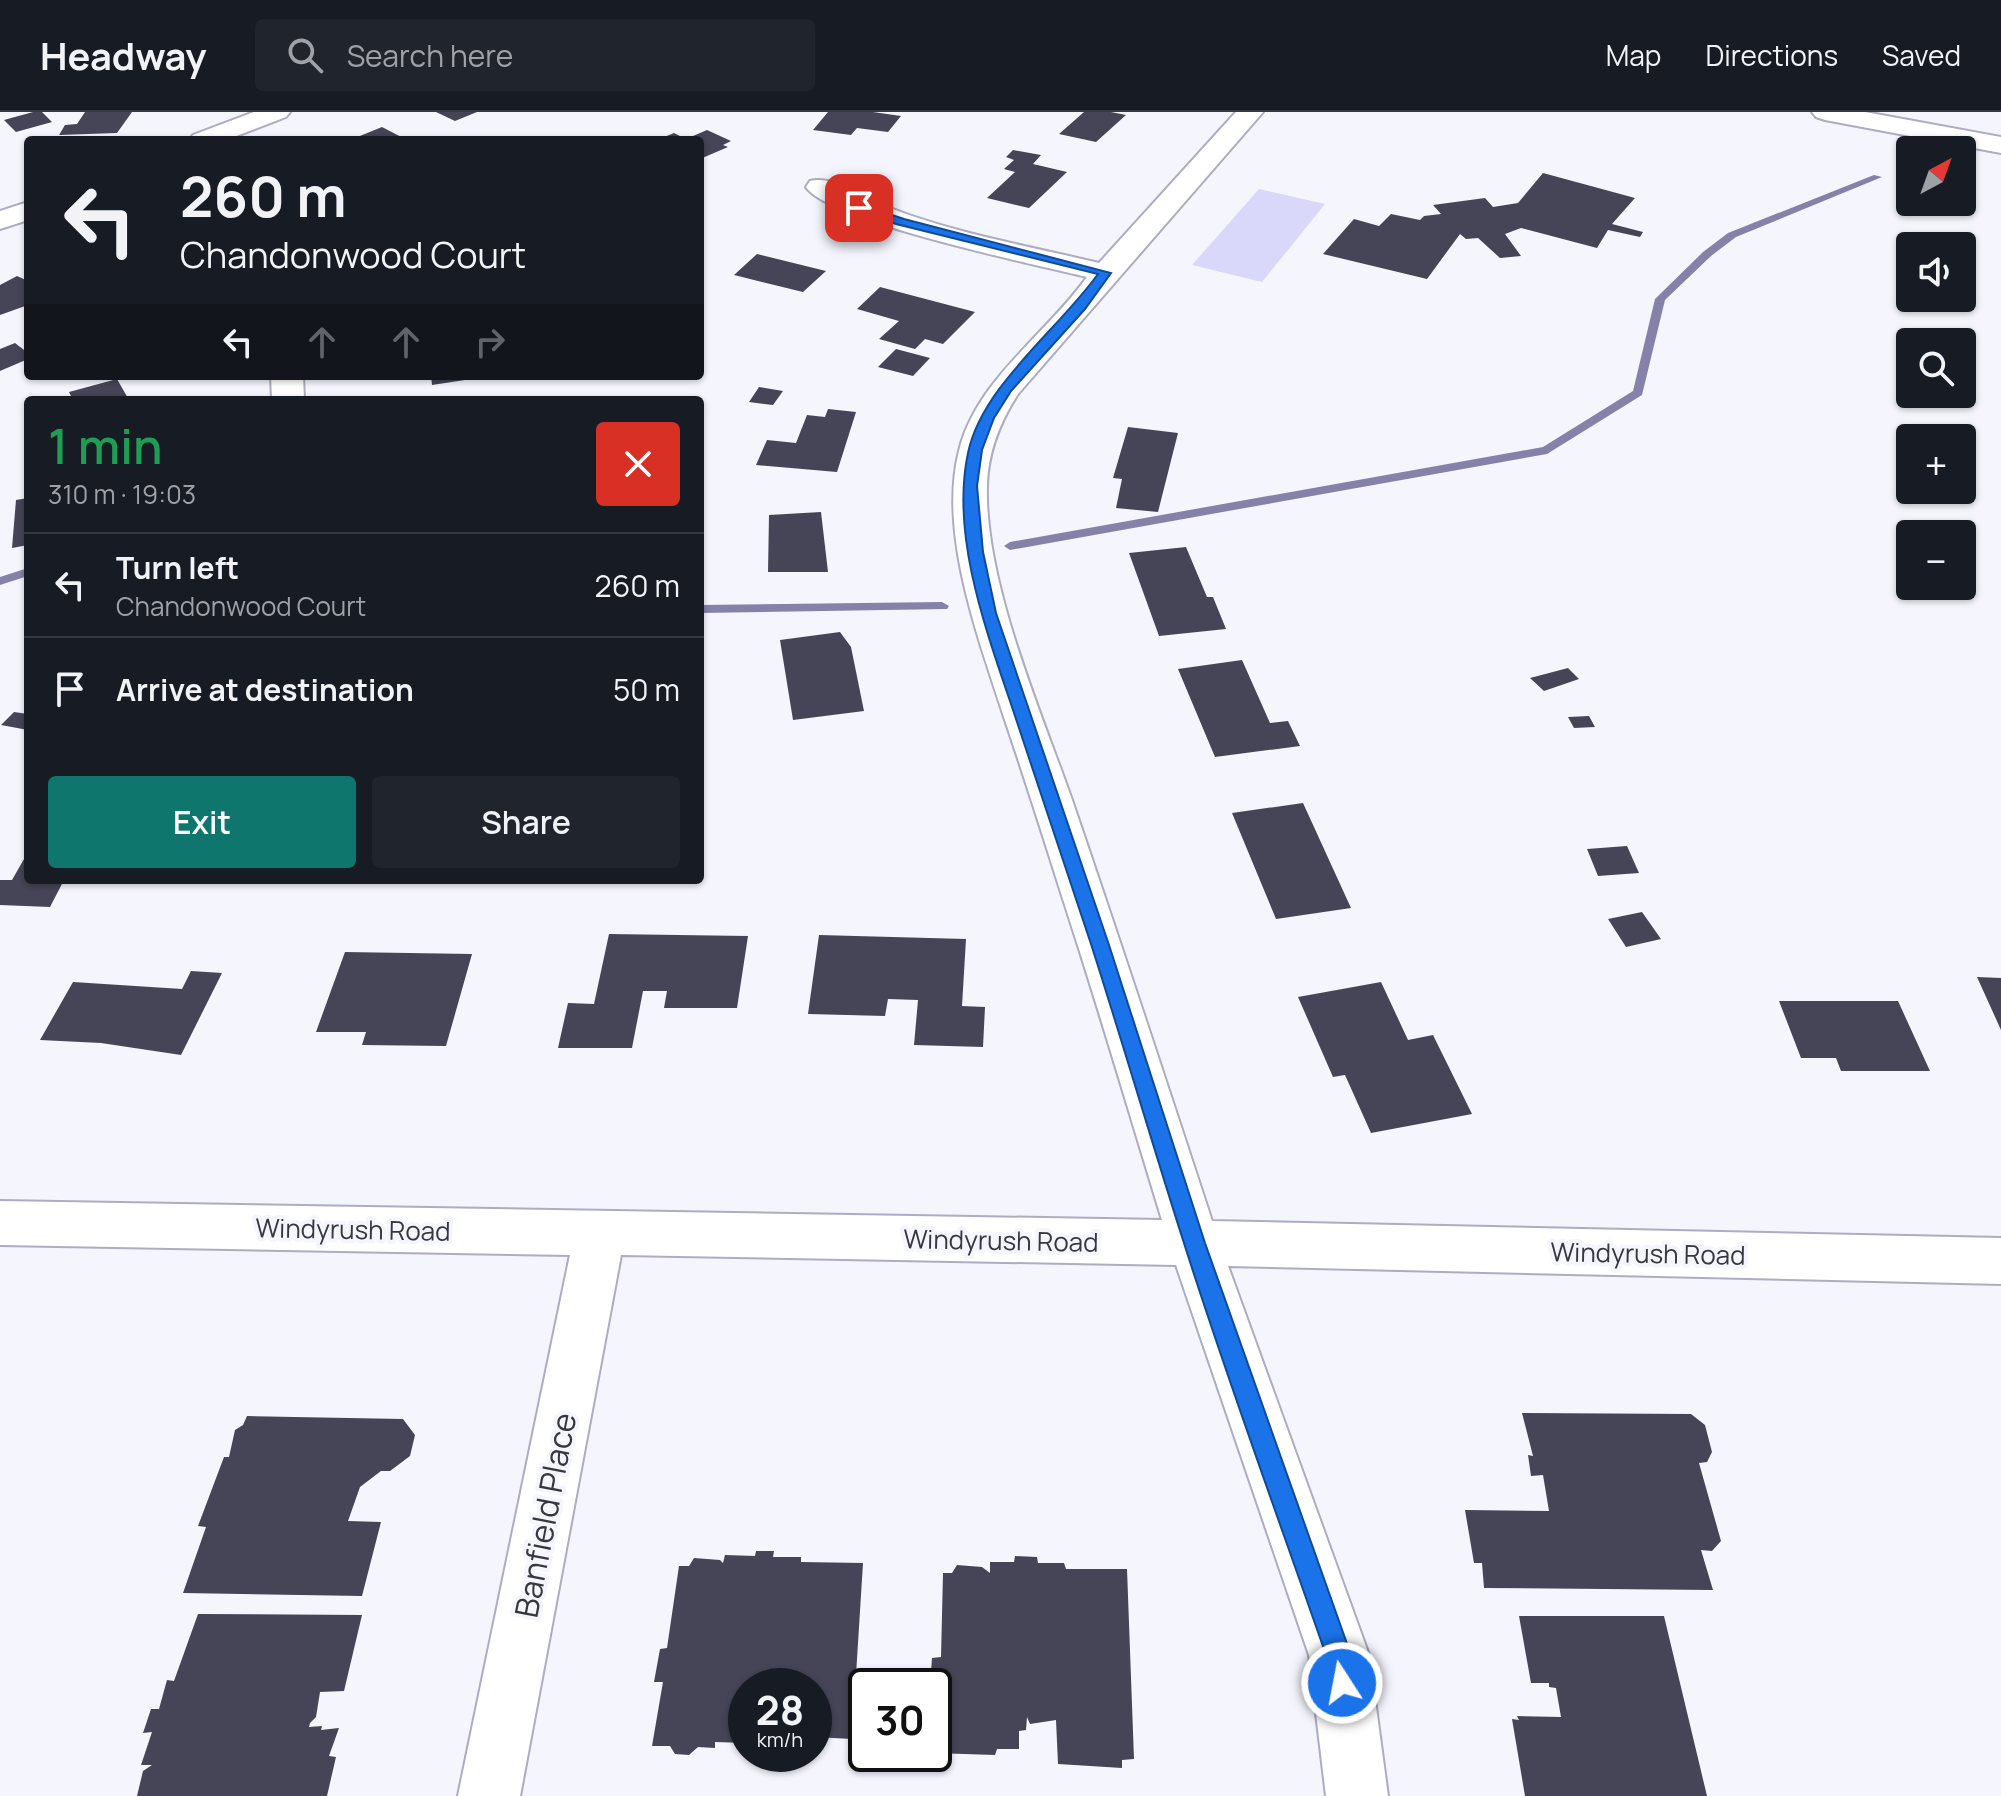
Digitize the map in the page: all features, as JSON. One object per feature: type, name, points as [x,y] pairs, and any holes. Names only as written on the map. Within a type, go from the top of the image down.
[{"type":"street","points":[[213,136],[277,112]]},
{"type":"street","points":[[1250,112],[1006,389],[987,418],[975,450],[970,486],[976,552],[989,613],[1099,942],[1194,1243],[1339,1655],[1357,1796]]},
{"type":"street","points":[[1825,112],[2001,145]]},
{"type":"street","points":[[819,187],[859,208],[900,222],[1105,273]]},
{"type":"street","points":[[0,221],[24,212]]},
{"type":"street","name":"Windyrush Road","points":[[0,1223],[1194,1243],[2001,1261]]},
{"type":"street","name":"Banfield Place","points":[[489,1796],[600,1233]]},
{"type":"shaded area","points":[[1259,189],[1325,204],[1262,282],[1192,265]]},
{"type":"building","points":[[42,112],[52,122],[16,132],[4,120]]},
{"type":"building","points":[[85,112],[132,112],[117,133],[59,135],[65,125],[77,124]]},
{"type":"building","points":[[436,112],[477,112],[455,121]]},
{"type":"building","points":[[828,112],[873,112],[901,116],[888,132],[857,128],[851,135],[813,130]]},
{"type":"building","points":[[1084,112],[1126,115],[1096,142],[1059,134]]},
{"type":"building","points":[[382,127],[399,136],[360,136]]},
{"type":"building","points":[[707,130],[731,141],[723,145],[728,147],[704,157],[704,136],[693,136]]},
{"type":"building","points":[[1013,150],[1041,155],[1033,164],[1067,172],[1029,208],[987,198],[1015,172],[1004,169],[1014,160],[1006,157]]},
{"type":"building","points":[[1543,173],[1635,198],[1612,224],[1643,232],[1640,237],[1608,230],[1597,248],[1521,228],[1505,234],[1521,256],[1500,258],[1478,238],[1466,239],[1460,234],[1427,279],[1323,254],[1354,219],[1379,226],[1391,214],[1420,220],[1424,216],[1441,214],[1433,205],[1485,198],[1493,207],[1518,203]]},
{"type":"building","points":[[757,254],[826,271],[803,292],[734,275]]},
{"type":"building","points":[[17,276],[24,279],[24,306],[0,315],[0,285]]},
{"type":"building","points":[[880,287],[975,312],[943,344],[925,339],[915,349],[879,339],[899,321],[857,309]]},
{"type":"building","points":[[15,343],[24,350],[24,361],[0,371],[0,349]]},
{"type":"building","points":[[896,349],[930,358],[913,376],[878,367]]},
{"type":"building","points":[[118,380],[127,396],[71,396],[69,392]]},
{"type":"building","points":[[431,380],[465,380],[432,385]]},
{"type":"building","points":[[759,387],[783,391],[773,405],[749,402]]},
{"type":"building","points":[[828,409],[856,412],[837,472],[756,465],[767,440],[796,443],[807,415],[825,417]]},
{"type":"building","points":[[1128,427],[1178,433],[1158,512],[1116,508],[1122,479],[1113,478]]},
{"type":"building","points":[[24,499],[24,546],[12,548],[16,500]]},
{"type":"building","points":[[821,512],[828,572],[768,572],[769,515]]},
{"type":"building","points":[[1186,547],[1207,597],[1213,597],[1226,629],[1159,636],[1129,553]]},
{"type":"building","points":[[840,632],[851,647],[864,711],[793,720],[780,640]]},
{"type":"building","points":[[1242,660],[1270,723],[1288,721],[1300,746],[1215,757],[1178,669]]},
{"type":"building","points":[[1568,668],[1579,679],[1544,691],[1530,678]]},
{"type":"building","points":[[14,712],[24,713],[24,729],[1,725]]},
{"type":"building","points":[[1589,716],[1595,727],[1574,728],[1568,717]]},
{"type":"building","points":[[1303,803],[1351,908],[1276,919],[1232,813]]},
{"type":"building","points":[[1627,846],[1639,873],[1598,876],[1587,849]]},
{"type":"building","points":[[24,859],[24,884],[62,884],[50,907],[0,905],[0,880],[12,880]]},
{"type":"building","points":[[1642,912],[1661,939],[1626,947],[1608,919]]},
{"type":"building","points":[[609,934],[748,936],[737,1008],[664,1008],[667,991],[643,991],[632,1048],[558,1048],[568,1003],[594,1004]]},
{"type":"building","points":[[819,935],[966,939],[962,1006],[985,1007],[983,1047],[914,1045],[918,1000],[888,999],[885,1016],[808,1014]]},
{"type":"building","points":[[345,952],[472,954],[446,1046],[362,1045],[366,1032],[316,1032]]},
{"type":"building","points":[[191,971],[222,973],[181,1055],[101,1043],[40,1040],[73,982],[182,989]]},
{"type":"building","points":[[1977,977],[2001,978],[2001,1030]]},
{"type":"building","points":[[1381,982],[1408,1040],[1433,1035],[1472,1114],[1371,1133],[1345,1075],[1333,1077],[1298,997]]},
{"type":"building","points":[[1779,1001],[1898,1001],[1930,1071],[1841,1071],[1836,1058],[1801,1058]]},
{"type":"building","points":[[1522,1413],[1691,1414],[1705,1425],[1712,1452],[1707,1462],[1699,1463],[1721,1541],[1712,1551],[1701,1550],[1713,1590],[1484,1588],[1482,1563],[1474,1563],[1465,1510],[1549,1511],[1543,1475],[1531,1476],[1528,1455],[1533,1456]]},
{"type":"building","points":[[247,1416],[403,1419],[415,1435],[410,1456],[390,1471],[381,1471],[360,1487],[348,1521],[381,1522],[362,1596],[183,1593],[206,1527],[198,1526],[224,1457],[229,1457],[235,1430],[243,1425]]},
{"type":"building","points":[[756,1551],[774,1551],[773,1557],[801,1557],[801,1562],[863,1563],[856,1668],[848,1668],[848,1739],[832,1738],[832,1668],[728,1668],[728,1742],[715,1742],[715,1748],[698,1747],[689,1755],[675,1754],[670,1746],[652,1746],[663,1682],[654,1682],[660,1649],[667,1648],[679,1566],[689,1566],[694,1558],[720,1560],[723,1563],[725,1555],[755,1556]]},
{"type":"building","points":[[1015,1556],[1037,1557],[1038,1563],[1064,1563],[1066,1569],[1127,1569],[1134,1759],[1122,1760],[1122,1768],[1058,1764],[1056,1720],[1030,1724],[1027,1717],[1026,1730],[1019,1731],[1019,1749],[997,1749],[995,1755],[952,1754],[952,1668],[931,1668],[932,1658],[941,1657],[943,1573],[952,1573],[957,1565],[982,1567],[990,1573],[990,1562],[1014,1562]]},
{"type":"building","points":[[198,1614],[362,1615],[344,1691],[320,1692],[316,1717],[309,1727],[322,1726],[321,1730],[339,1728],[329,1756],[336,1757],[327,1796],[137,1796],[143,1771],[152,1765],[141,1765],[152,1732],[143,1733],[151,1709],[159,1709],[167,1680],[174,1681]]},
{"type":"building","points":[[1519,1616],[1664,1616],[1707,1796],[1525,1796],[1512,1719],[1519,1720],[1517,1716],[1561,1717],[1556,1688],[1549,1687],[1549,1683],[1531,1683]]},
{"type":"waterway","points":[[1010,546],[1547,450],[1638,393],[1660,299],[1707,254],[1732,235],[1877,177]]},
{"type":"waterway","points":[[0,581],[24,573]]},
{"type":"waterway","points":[[704,609],[942,606]]},
{"type":"route","points":[[859,208],[900,222],[1105,273],[1081,307],[1006,389],[987,418],[975,450],[970,486],[976,552],[989,613],[1099,942],[1194,1243],[1339,1655],[1342,1683]]}]
